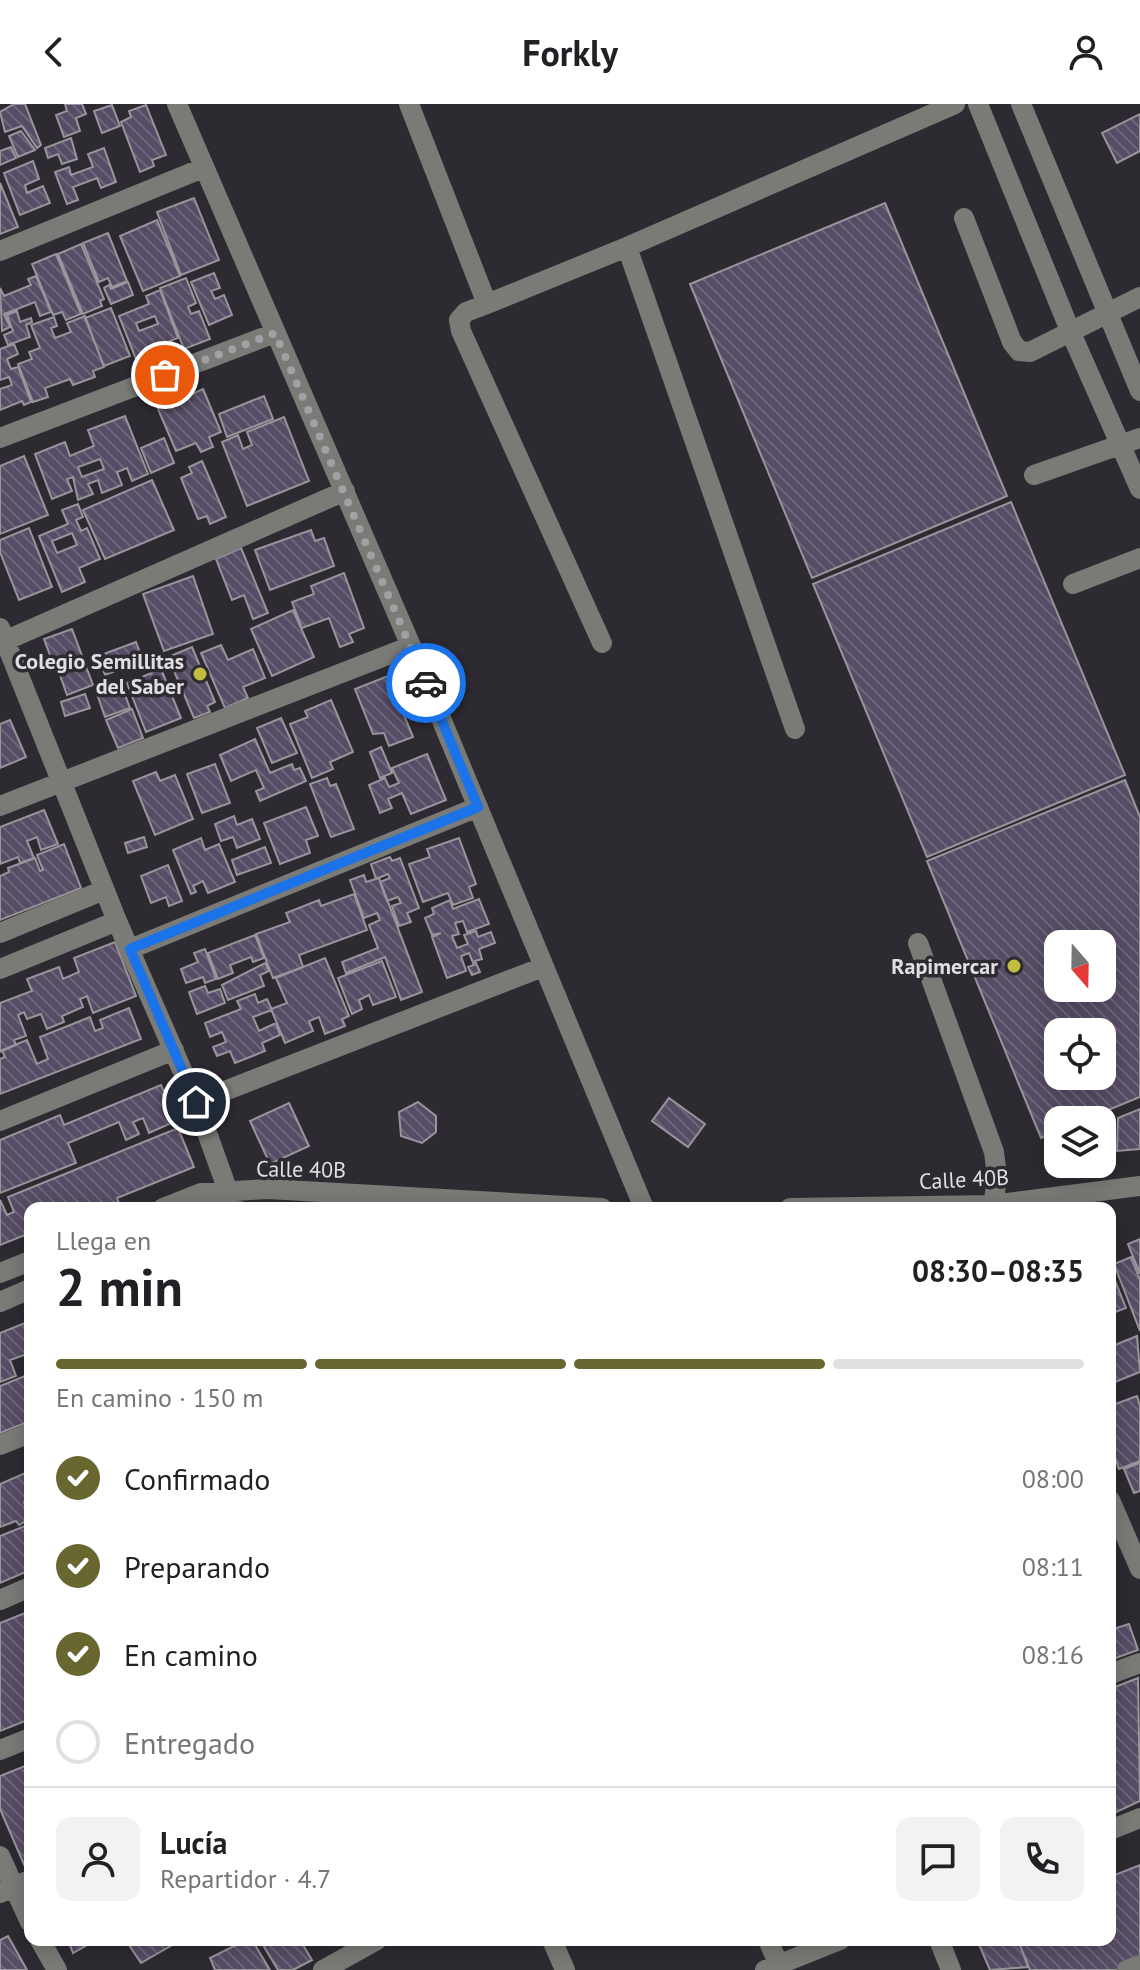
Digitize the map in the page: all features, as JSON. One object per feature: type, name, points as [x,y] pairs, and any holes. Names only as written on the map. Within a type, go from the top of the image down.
[{"type":"street","points":[[177,104],[411,646],[641,1202]]},
{"type":"street","points":[[409,104],[487,304]]},
{"type":"street","points":[[602,643],[461,331],[459,320],[466,312],[627,247],[955,104]]},
{"type":"street","points":[[978,104],[1071,333],[1131,442],[1140,489]]},
{"type":"street","points":[[1021,104],[1140,391]]},
{"type":"street","points":[[0,251],[203,168]]},
{"type":"street","points":[[964,218],[1012,342],[1019,351],[1030,352],[1106,313],[1138,302]]},
{"type":"street","points":[[627,247],[795,729]]},
{"type":"street","points":[[0,438],[275,333]]},
{"type":"street","points":[[1034,475],[1131,442]]},
{"type":"street","points":[[2,637],[345,491]]},
{"type":"street","points":[[1073,584],[1140,558]]},
{"type":"street","name":"Calle 40B","points":[[2,637],[104,890],[196,1102],[226,1202]]},
{"type":"street","points":[[0,806],[411,646]]},
{"type":"street","points":[[130,949],[478,807]]},
{"type":"street","points":[[0,933],[104,890]]},
{"type":"street","points":[[0,969],[117,921]]},
{"type":"street","points":[[918,943],[994,1152],[997,1177],[994,1202]]},
{"type":"street","points":[[196,1102],[543,967]]},
{"type":"street","points":[[0,1121],[174,1050]]},
{"type":"street","name":"Calle 40B","points":[[1022,1202],[1140,1186]]},
{"type":"street","name":"Calle 40B","points":[[229,1202],[268,1189],[497,1202]]},
{"type":"street","points":[[178,1202],[201,1193],[224,1202]]},
{"type":"street","points":[[0,1273],[24,1263]]},
{"type":"street","points":[[0,1302],[24,1292]]},
{"type":"street","points":[[0,1445],[24,1435]]},
{"type":"street","points":[[1116,1514],[1140,1569]]},
{"type":"street","points":[[0,1600],[24,1590]]},
{"type":"street","points":[[1116,1672],[1140,1663]]},
{"type":"street","points":[[0,1750],[24,1740]]},
{"type":"street","points":[[1116,1828],[1140,1818]]},
{"type":"street","points":[[0,1856],[24,1908]]},
{"type":"street","points":[[43,1946],[57,1970]]},
{"type":"street","points":[[323,1970],[366,1946]]},
{"type":"street","points":[[555,1946],[565,1970]]},
{"type":"street","points":[[770,1946],[775,1968],[826,1946]]},
{"type":"street","points":[[941,1946],[951,1970]]},
{"type":"street","points":[[1127,1970],[1140,1965]]},
{"type":"building","points":[[14,104],[25,104],[41,145],[37,148],[22,126],[5,132],[0,112]]},
{"type":"building","points":[[65,104],[82,104],[86,114],[76,118],[80,131],[64,137],[56,115],[67,111]]},
{"type":"building","points":[[112,105],[120,126],[102,133],[94,111]]},
{"type":"building","points":[[146,105],[166,155],[152,160],[154,166],[140,172],[121,122],[131,117],[129,111]]},
{"type":"building","points":[[1140,114],[1140,151],[1117,163],[1102,133]]},
{"type":"building","points":[[21,131],[35,150],[18,157],[9,136]]},
{"type":"building","points":[[71,138],[77,159],[62,164],[58,154],[48,158],[45,148]]},
{"type":"building","points":[[11,147],[16,158],[0,165],[0,151]]},
{"type":"building","points":[[104,148],[116,182],[101,188],[97,178],[73,187],[78,200],[67,204],[55,172],[69,167],[71,175],[93,167],[88,154]]},
{"type":"building","points":[[33,161],[39,179],[25,185],[27,193],[43,186],[50,203],[20,215],[4,173]]},
{"type":"building","points":[[0,183],[18,227],[0,234]]},
{"type":"building","points":[[194,198],[219,260],[181,275],[157,212]]},
{"type":"building","points":[[885,203],[1007,496],[812,578],[690,284]]},
{"type":"building","points":[[157,220],[180,276],[143,291],[120,236]]},
{"type":"building","points":[[108,233],[127,281],[112,287],[108,278],[99,282],[83,243]]},
{"type":"building","points":[[81,244],[104,299],[100,301],[102,306],[83,314],[58,254]]},
{"type":"building","points":[[56,254],[81,314],[66,320],[62,312],[53,315],[32,264]]},
{"type":"building","points":[[214,273],[220,288],[211,291],[215,299],[224,295],[232,315],[209,325],[191,282]]},
{"type":"building","points":[[36,276],[51,312],[40,316],[35,302],[4,314],[10,327],[2,331],[0,288],[4,296],[31,285],[28,279]]},
{"type":"building","points":[[186,278],[196,303],[188,307],[191,314],[199,311],[210,339],[184,349],[160,288]]},
{"type":"building","points":[[128,282],[133,295],[111,304],[104,288],[109,285],[111,289]]},
{"type":"building","points":[[160,290],[178,338],[146,350],[147,355],[136,359],[119,316],[149,304],[146,296]],"holes":[[[155,316],[158,324],[139,331],[136,323]]]},
{"type":"building","points":[[111,308],[130,356],[104,366],[85,318]]},
{"type":"building","points":[[17,311],[20,322],[31,318],[32,322],[26,325],[30,337],[8,345],[4,335],[13,331],[7,315]]},
{"type":"building","points":[[85,316],[104,367],[93,371],[95,377],[73,385],[70,379],[45,388],[48,397],[33,402],[18,364],[32,359],[29,352],[40,348],[31,325],[54,317],[57,326],[51,328],[55,338],[71,332],[67,323]]},
{"type":"building","points":[[14,344],[18,354],[7,359],[11,369],[18,367],[31,402],[24,405],[22,401],[0,410],[0,389],[12,385],[9,377],[0,380],[0,349]]},
{"type":"building","points":[[203,389],[221,432],[209,437],[213,447],[201,452],[196,443],[176,451],[158,409]]},
{"type":"building","points":[[264,396],[273,419],[227,437],[219,414]]},
{"type":"building","points":[[125,416],[148,474],[132,481],[127,468],[117,472],[122,485],[102,493],[98,480],[88,484],[93,494],[78,500],[73,477],[67,479],[72,491],[52,499],[35,454],[65,442],[70,456],[94,446],[88,430]],"holes":[[[100,459],[104,469],[82,477],[78,467]]]},
{"type":"building","points":[[284,417],[309,481],[247,506],[222,442],[238,435],[243,449],[252,445],[247,432]]},
{"type":"building","points":[[164,438],[174,463],[151,473],[141,448]]},
{"type":"building","points":[[24,456],[48,515],[0,534],[0,466]]},
{"type":"building","points":[[202,461],[226,517],[210,524],[207,516],[198,519],[181,478],[192,473],[189,467]]},
{"type":"building","points":[[152,480],[174,530],[105,559],[83,510]]},
{"type":"building","points":[[1011,502],[1125,775],[927,857],[813,584]]},
{"type":"building","points":[[78,504],[83,517],[76,520],[81,531],[87,528],[100,559],[79,568],[85,582],[62,592],[39,536],[68,524],[62,510]],"holes":[[[72,533],[77,545],[57,553],[52,541]]]},
{"type":"building","points":[[29,528],[52,587],[19,600],[0,552],[0,540]]},
{"type":"building","points":[[311,530],[315,541],[324,538],[334,566],[270,590],[255,550]]},
{"type":"building","points":[[241,548],[268,613],[253,619],[244,595],[232,600],[216,559]]},
{"type":"building","points":[[344,573],[364,628],[349,634],[353,642],[340,647],[329,618],[302,628],[292,602],[314,594],[311,586]]},
{"type":"building","points":[[193,576],[213,634],[164,651],[143,594]]},
{"type":"building","points":[[293,610],[314,657],[272,676],[251,629]]},
{"type":"building","points":[[72,629],[93,685],[67,695],[60,675],[72,670],[68,657],[53,663],[44,639]]},
{"type":"building","points":[[136,642],[143,661],[105,675],[98,656]]},
{"type":"building","points":[[221,645],[228,660],[253,649],[265,678],[243,687],[248,698],[225,708],[201,653]]},
{"type":"building","points":[[192,647],[215,702],[207,706],[210,712],[194,718],[168,657]]},
{"type":"building","points":[[161,669],[181,718],[146,732],[127,683]]},
{"type":"building","points":[[388,676],[413,737],[389,746],[384,733],[373,734],[355,689]]},
{"type":"building","points":[[120,682],[130,708],[105,717],[96,691]]},
{"type":"building","points":[[85,694],[90,708],[65,716],[61,702]]},
{"type":"building","points":[[331,700],[353,752],[330,762],[333,769],[312,778],[290,724],[308,717],[305,711]]},
{"type":"building","points":[[132,709],[143,738],[118,748],[106,720]]},
{"type":"building","points":[[281,718],[297,753],[272,763],[257,728]]},
{"type":"building","points":[[10,720],[26,757],[0,768],[0,724]]},
{"type":"building","points":[[255,739],[270,773],[292,764],[294,770],[300,768],[306,781],[260,801],[256,791],[264,788],[256,770],[231,781],[220,755]]},
{"type":"building","points":[[381,747],[392,773],[380,778],[370,752]]},
{"type":"building","points":[[427,754],[446,800],[411,814],[402,793],[388,799],[392,808],[380,813],[369,785],[385,778],[389,787],[399,783],[392,768]]},
{"type":"building","points":[[215,764],[230,803],[202,813],[187,774]]},
{"type":"building","points":[[156,772],[160,781],[175,775],[193,819],[155,835],[133,781]]},
{"type":"building","points":[[327,778],[330,786],[336,784],[354,829],[331,837],[310,784]]},
{"type":"building","name":"Rapimercar","points":[[1125,780],[1140,817],[1140,1097],[1116,1107],[1044,1106],[1044,1137],[1041,1138],[927,861]]},
{"type":"building","points":[[306,807],[318,836],[306,840],[310,853],[280,864],[264,823]]},
{"type":"building","points":[[44,810],[58,844],[41,850],[37,837],[27,841],[34,858],[20,863],[18,857],[0,864],[0,827]]},
{"type":"building","points":[[234,816],[237,825],[252,819],[260,839],[237,848],[233,837],[221,841],[215,824]]},
{"type":"building","points":[[144,837],[147,847],[128,853],[125,843]]},
{"type":"building","points":[[201,838],[205,850],[219,844],[235,882],[208,893],[203,881],[193,886],[196,892],[191,894],[173,850]]},
{"type":"building","points":[[459,838],[476,884],[469,887],[473,898],[453,905],[448,893],[423,902],[409,864],[430,857],[427,849]]},
{"type":"building","points":[[64,844],[81,888],[0,920],[0,876],[9,872],[8,868],[35,858],[40,871],[43,870],[37,855]]},
{"type":"building","points":[[265,847],[271,863],[237,875],[232,860]]},
{"type":"building","points":[[390,857],[392,861],[400,858],[419,908],[407,913],[411,922],[399,926],[392,906],[401,903],[398,897],[387,901],[380,882],[390,878],[388,874],[376,879],[371,864]]},
{"type":"building","points":[[168,865],[182,901],[169,906],[166,897],[151,903],[141,876]]},
{"type":"building","points":[[364,875],[366,882],[379,878],[422,992],[401,1000],[385,957],[346,973],[342,962],[378,948],[369,925],[380,920],[377,913],[364,918],[350,880]]},
{"type":"building","points":[[354,894],[367,930],[299,955],[303,967],[273,978],[256,934],[290,922],[286,913],[319,900],[321,906]]},
{"type":"building","points":[[479,899],[489,924],[467,932],[463,921],[455,923],[459,934],[452,936],[457,948],[468,944],[464,935],[476,931],[478,937],[491,932],[495,943],[479,949],[482,959],[475,961],[480,972],[472,975],[468,967],[474,965],[469,953],[461,956],[466,971],[447,978],[432,937],[441,933],[432,935],[425,918],[434,914],[432,908],[450,900],[453,909]]},
{"type":"building","points":[[255,935],[264,958],[253,962],[251,957],[230,965],[233,973],[218,979],[208,953]]},
{"type":"building","points":[[115,942],[136,996],[93,1013],[87,996],[80,999],[83,1007],[62,1016],[64,1022],[47,1029],[41,1014],[27,1019],[24,1012],[18,1015],[26,1036],[14,1040],[16,1045],[0,1052],[0,1003],[32,991],[27,979],[59,967],[63,979],[79,972],[74,958]]},
{"type":"building","points":[[205,949],[216,979],[205,983],[203,977],[186,983],[181,969],[198,962],[194,953]]},
{"type":"building","points":[[325,958],[349,1016],[342,1019],[345,1026],[325,1034],[319,1017],[309,1021],[313,1031],[285,1043],[271,1009],[287,1003],[276,978]]},
{"type":"building","points":[[382,961],[396,997],[373,1005],[369,995],[359,1000],[362,1009],[352,1014],[338,978]]},
{"type":"building","points":[[265,963],[269,971],[260,975],[264,986],[228,1000],[222,985]]},
{"type":"building","points":[[205,986],[208,993],[220,989],[225,1003],[197,1014],[189,992]]},
{"type":"building","points":[[255,994],[258,1003],[267,999],[272,1010],[253,1017],[259,1031],[276,1023],[280,1035],[262,1043],[265,1051],[235,1063],[230,1051],[217,1056],[213,1047],[226,1042],[222,1032],[210,1037],[205,1023],[241,1009],[237,1001]]},
{"type":"building","points":[[129,1008],[141,1039],[0,1094],[0,1059],[5,1057],[2,1050],[27,1040],[37,1064],[48,1059],[40,1037],[90,1017],[95,1031],[103,1028],[100,1020]]},
{"type":"building","points":[[161,1085],[176,1121],[149,1133],[143,1118],[133,1122],[139,1134],[126,1140],[119,1122],[68,1143],[76,1163],[0,1193],[0,1140],[60,1115],[64,1125]]},
{"type":"building","points":[[669,1098],[705,1124],[688,1147],[652,1121]]},
{"type":"building","points":[[418,1102],[436,1116],[436,1132],[422,1143],[401,1136],[399,1112]]},
{"type":"building","points":[[289,1103],[309,1146],[270,1164],[250,1121]]},
{"type":"building","points":[[1140,1109],[1140,1149],[1117,1151],[1118,1118]]},
{"type":"building","points":[[178,1128],[194,1167],[117,1198],[119,1202],[24,1202],[24,1235],[0,1245],[0,1200],[7,1215],[14,1212],[8,1197]]},
{"type":"building","points":[[1140,1239],[1140,1274],[1128,1244]]},
{"type":"building","points":[[1131,1257],[1140,1280],[1140,1331],[1116,1269],[1116,1263]]},
{"type":"building","points":[[1116,1283],[1126,1308],[1116,1312]]},
{"type":"building","points":[[24,1323],[24,1355],[10,1360],[16,1376],[0,1382],[0,1333]]},
{"type":"building","points":[[1137,1336],[1140,1372],[1116,1382],[1116,1345]]},
{"type":"building","points":[[24,1376],[24,1423],[0,1433],[0,1386]]},
{"type":"building","points":[[1137,1396],[1140,1406],[1140,1461],[1119,1469],[1116,1461],[1116,1404]]},
{"type":"building","points":[[1140,1463],[1140,1491],[1134,1493],[1124,1469]]},
{"type":"building","points":[[24,1474],[24,1522],[19,1525],[16,1521],[0,1527],[0,1484]]},
{"type":"building","points":[[24,1526],[24,1573],[0,1583],[0,1536]]},
{"type":"building","points":[[24,1613],[24,1721],[0,1731],[0,1623]]},
{"type":"building","points":[[1129,1624],[1138,1650],[1116,1658],[1116,1628]]},
{"type":"building","points":[[1138,1678],[1140,1801],[1116,1812],[1116,1687]]},
{"type":"building","points":[[24,1766],[24,1864],[0,1809],[0,1776]]},
{"type":"building","points":[[1140,1865],[1140,1962],[1121,1970],[1030,1970],[1020,1946],[1116,1946],[1116,1875]]},
{"type":"building","points":[[8,1936],[27,1970],[0,1970],[0,1940]]},
{"type":"building","points":[[70,1946],[85,1946],[73,1953]]},
{"type":"building","points":[[130,1946],[171,1946],[141,1963]]},
{"type":"building","points":[[234,1946],[256,1946],[270,1970],[215,1970],[210,1958]]},
{"type":"building","points":[[264,1946],[304,1946],[312,1960],[293,1970],[278,1970]]},
{"type":"building","points":[[980,1946],[1020,1946],[1028,1967],[990,1970]]},
{"type":"way so far","points":[[165,375],[275,333],[426,683]]},
{"type":"place","name":"Colegio Semillitas del Saber","points":[[200,674]]},
{"type":"place","name":"Rapimercar","points":[[1014,966]]},
{"type":"route","points":[[196,1102],[130,949],[478,807],[426,683]]}]
